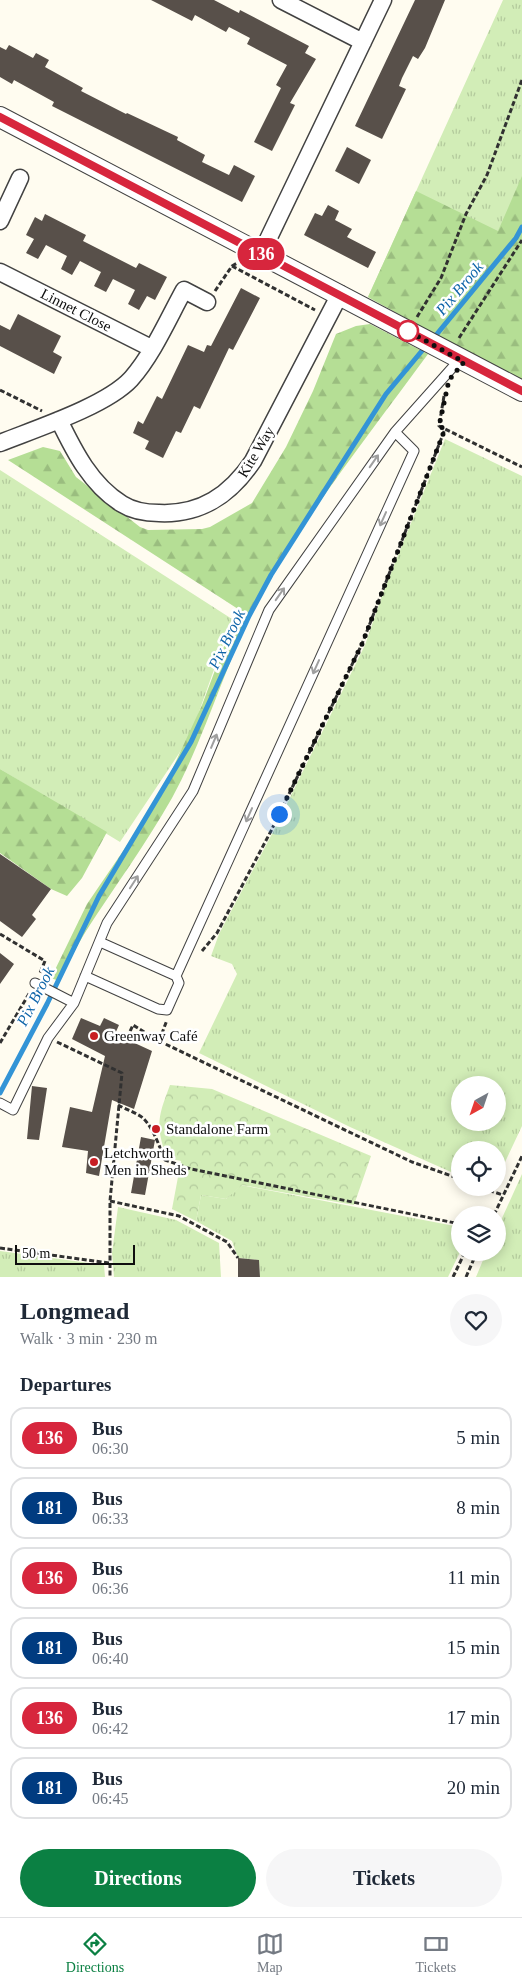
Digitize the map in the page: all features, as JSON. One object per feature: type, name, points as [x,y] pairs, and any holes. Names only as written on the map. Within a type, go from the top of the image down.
[{"type":"street","points":[[281,0],[363,42]]},
{"type":"street","points":[[261,254],[383,0]]},
{"type":"street","points":[[0,117],[522,391]]},
{"type":"street","points":[[0,221],[20,178]]},
{"type":"street","name":"Linnet Close","points":[[0,272],[151,348]]},
{"type":"street","points":[[0,443],[59,420],[119,390],[138,370],[184,290],[207,302]]},
{"type":"street","name":"Kite Way","points":[[59,420],[75,452],[90,474],[122,504],[135,510],[171,514],[208,505],[241,479],[254,461],[340,294]]},
{"type":"lane","points":[[0,1103],[13,1110],[48,1038],[74,1003],[107,923],[193,791],[269,610],[451,355]]},
{"type":"lane","points":[[176,976],[414,451],[395,432]]},
{"type":"lane","points":[[85,976],[158,1009],[167,1010],[179,983],[176,976],[100,942]]},
{"type":"lane","points":[[35,983],[74,1003]]},
{"type":"path","points":[[412,333],[441,278],[466,214],[487,175],[522,80]]},
{"type":"path","points":[[451,355],[477,307],[522,240]]},
{"type":"path","points":[[207,302],[232,266],[240,261]]},
{"type":"path","points":[[232,266],[328,316]]},
{"type":"path","points":[[0,390],[59,420]]},
{"type":"path","points":[[445,394],[439,426],[522,467]]},
{"type":"path","points":[[201,952],[217,932],[271,831],[362,644],[445,429]]},
{"type":"path","points":[[0,934],[45,961],[35,983],[0,1043]]},
{"type":"path","points":[[159,1041],[169,1015]]},
{"type":"path","points":[[127,1038],[132,1025],[159,1041],[404,1158],[451,1176]]},
{"type":"path","points":[[48,1038],[122,1073],[110,1201],[110,1277]]},
{"type":"path","points":[[118,1106],[143,1118],[148,1128],[153,1131],[165,1160],[191,1169],[451,1222]]},
{"type":"path","points":[[506,1190],[522,1156]]},
{"type":"path","points":[[498,1206],[503,1196]]},
{"type":"path","points":[[110,1201],[179,1216],[227,1242],[238,1258]]},
{"type":"path","points":[[0,1248],[109,1263]]},
{"type":"path","points":[[453,1277],[461,1261]]},
{"type":"path","points":[[466,1277],[473,1261]]},
{"type":"green space","points":[[503,0],[522,0],[522,382],[368,297]]},
{"type":"green space","points":[[522,176],[522,382],[368,297],[416,191],[498,231]]},
{"type":"green space","points":[[370,324],[428,354],[326,493],[269,580],[242,633],[198,744],[172,798],[86,931],[59,981],[51,978],[87,904],[136,832],[171,772],[202,705],[238,609],[8,460],[43,447],[60,451],[76,477],[140,527],[148,530],[202,529],[210,527],[252,503],[286,447],[313,391],[336,334],[356,326]]},
{"type":"green space","points":[[445,439],[522,476],[522,1126],[506,1160],[506,1141],[451,1141],[451,1172],[350,1127],[199,1053],[237,974],[232,964],[211,956],[219,934],[273,832],[365,645],[384,590]]},
{"type":"green space","points":[[0,470],[232,619],[190,737],[120,842],[0,769]]},
{"type":"green space","points":[[0,769],[107,832],[82,878],[67,896],[51,889],[0,853]]},
{"type":"green space","points":[[170,1085],[212,1089],[371,1156],[354,1205],[242,1185],[226,1199],[201,1195],[196,1221],[172,1209],[181,1161],[167,1158],[160,1129],[161,1113]]},
{"type":"green space","points":[[522,1174],[522,1277],[476,1277],[483,1261],[506,1261],[506,1209]]},
{"type":"green space","points":[[241,1185],[451,1225],[451,1261],[456,1261],[448,1277],[260,1277],[259,1260],[238,1258],[232,1241],[196,1221],[201,1195],[226,1199]]},
{"type":"green space","points":[[118,1207],[176,1220],[219,1243],[221,1277],[114,1277],[112,1253]]},
{"type":"green space","points":[[0,1251],[104,1265],[105,1277],[0,1277]]},
{"type":"building","points":[[151,0],[214,0],[239,13],[240,10],[309,46],[305,53],[316,59],[290,103],[295,105],[272,151],[254,142],[281,88],[276,85],[287,65],[247,44],[250,38],[229,27],[226,32],[195,15],[192,21]]},
{"type":"building","points":[[415,0],[445,0],[425,48],[418,59],[413,56],[402,78],[399,86],[406,89],[382,139],[355,126]]},
{"type":"building","points":[[9,45],[33,58],[36,53],[49,60],[45,67],[83,88],[81,91],[178,137],[177,140],[205,155],[202,162],[229,175],[234,165],[255,176],[242,202],[52,106],[54,102],[14,80],[12,84],[0,77],[0,47],[6,50]]},
{"type":"building","points":[[347,147],[371,160],[359,184],[335,171]]},
{"type":"building","points":[[328,205],[339,211],[335,220],[352,229],[347,237],[376,252],[368,268],[304,235],[315,213],[322,216]]},
{"type":"building","points":[[45,214],[86,235],[83,241],[136,268],[139,263],[167,277],[155,300],[147,296],[139,310],[128,304],[135,290],[113,279],[106,292],[94,286],[101,272],[80,261],[72,275],[61,269],[67,256],[46,245],[38,259],[26,253],[34,239],[26,235],[35,217],[42,221]]},
{"type":"building","points":[[241,288],[260,298],[233,350],[229,348],[200,409],[194,406],[181,433],[176,431],[163,458],[145,449],[149,441],[133,433],[138,421],[143,424],[157,396],[162,399],[188,345],[204,352],[207,345],[211,346]]},
{"type":"building","points":[[18,314],[61,336],[53,352],[62,357],[54,374],[0,346],[0,325],[10,330]]},
{"type":"building","points":[[0,854],[51,889],[32,915],[36,919],[22,937],[0,921]]},
{"type":"building","points":[[0,953],[14,964],[0,984]]},
{"type":"building","points":[[81,1018],[100,1026],[104,1018],[119,1025],[115,1034],[152,1051],[134,1109],[112,1100],[99,1176],[86,1173],[88,1151],[62,1147],[70,1107],[92,1112],[105,1056],[72,1039]]},
{"type":"building","points":[[32,1086],[47,1088],[39,1140],[27,1139]]},
{"type":"building","points":[[141,1137],[155,1140],[145,1195],[131,1193]]},
{"type":"building","points":[[238,1258],[259,1260],[260,1277],[238,1277]]},
{"type":"waterway","name":"Pix Brook","points":[[432,340],[516,238],[522,227]]},
{"type":"waterway","name":"Pix Brook","points":[[0,1093],[47,1004],[99,896],[191,742],[249,616],[271,575],[386,394],[426,346]]},
{"type":"bus line","name":"136","points":[[0,117],[522,391]]},
{"type":"place","name":"Greenway Café","points":[[94,1036]]},
{"type":"place","name":"Standalone Farm","points":[[156,1129]]},
{"type":"place","name":"Letchworth Men in Sheds","points":[[94,1162]]},
{"type":"route","points":[[279,814],[362,644],[445,429],[439,426],[449,380],[464,362],[408,331]]}]
